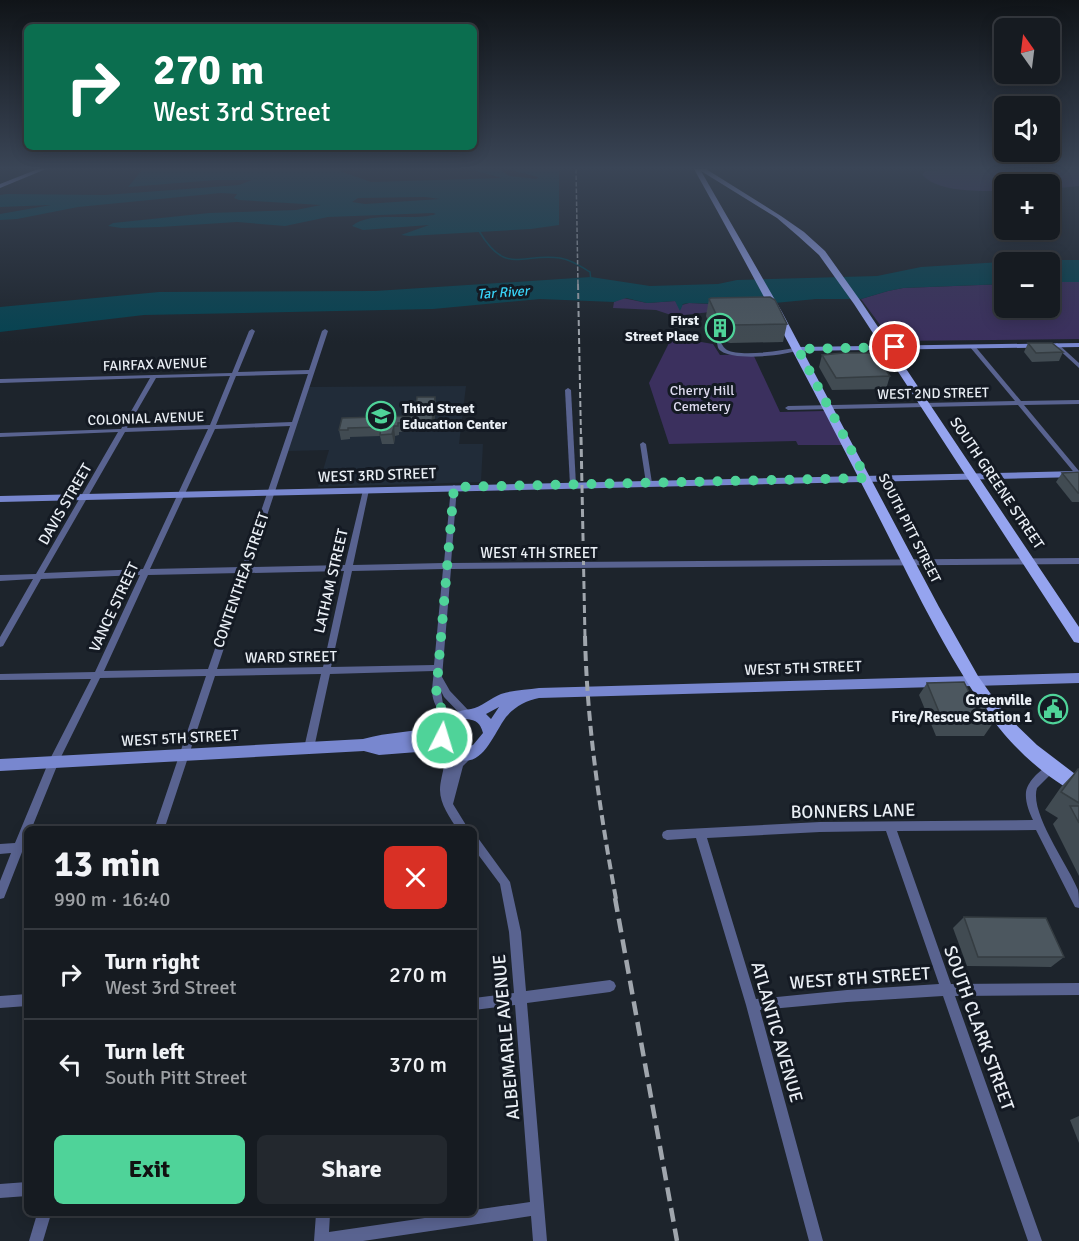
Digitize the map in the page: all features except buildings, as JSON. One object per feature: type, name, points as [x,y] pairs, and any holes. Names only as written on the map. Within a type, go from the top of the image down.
[{"type":"main road","name":"SOUTH PITT STREET","points":[[731,227],[973,680],[1000,718],[1052,768],[1079,786]]},
{"type":"main road","name":"SOUTH GREENE STREET","points":[[791,227],[822,254],[858,303],[1079,638]]},
{"type":"street","name":"VANCE STREET","points":[[31,826],[54,761],[98,674],[212,428],[236,374],[252,330]]},
{"type":"street","name":"CONTENTHEA STREET","points":[[160,826],[325,331]]},
{"type":"street","points":[[726,352],[719,344],[763,350]]},
{"type":"street","points":[[1057,345],[1079,366]]},
{"type":"street","points":[[726,352],[887,347],[1079,345]]},
{"type":"street","points":[[972,346],[1079,474]]},
{"type":"street","points":[[726,352],[732,347]]},
{"type":"street","name":"FAIRFAX AVENUE","points":[[1,382],[312,372]]},
{"type":"street","name":"DAVIS STREET","points":[[0,644],[154,376]]},
{"type":"street","points":[[568,390],[573,485]]},
{"type":"street","name":"WEST 2ND STREET","points":[[788,408],[1079,402]]},
{"type":"street","name":"COLONIAL AVENUE","points":[[0,435],[294,424]]},
{"type":"street","points":[[643,444],[649,483]]},
{"type":"street","name":"WEST 3RD STREET","points":[[0,499],[86,495],[1079,474]]},
{"type":"street","points":[[454,487],[436,695],[451,762],[445,794],[462,826]]},
{"type":"street","name":"LATHAM STREET","points":[[309,748],[366,490]]},
{"type":"street","name":"WEST 4TH STREET","points":[[0,578],[145,572],[243,572],[448,566],[1079,561]]},
{"type":"street","name":"WARD STREET","points":[[0,677],[325,670],[439,673]]},
{"type":"street","points":[[439,673],[451,698],[470,714],[486,721],[490,733]]},
{"type":"street","name":"WEST 5TH STREET","points":[[470,714],[506,698],[528,694],[1079,678]]},
{"type":"street","points":[[448,803],[459,764],[471,752],[484,745],[504,711],[528,694]]},
{"type":"street","points":[[447,736],[470,714]]},
{"type":"street","points":[[447,736],[456,752],[471,752]]},
{"type":"street","name":"WEST 5TH STREET","points":[[0,765],[363,745],[379,749],[447,736]]},
{"type":"street","points":[[1052,768],[1037,781],[1031,791],[1033,807],[1079,903]]},
{"type":"street","name":"BONNERS LANE","points":[[667,835],[700,832],[1040,825]]},
{"type":"street","name":"SOUTH CLARK STREET","points":[[890,827],[1035,1241]]},
{"type":"street","name":"ATLANTIC AVENUE","points":[[700,832],[752,1005],[816,1241]]},
{"type":"street","points":[[0,849],[23,847]]},
{"type":"street","name":"VANCE STREET","points":[[0,894],[23,847]]},
{"type":"street","name":"ALBEMARLE AVENUE","points":[[477,848],[505,882],[515,932],[540,1241]]},
{"type":"street","points":[[477,1004],[610,986]]},
{"type":"street","name":"WEST 8TH STREET","points":[[752,1005],[946,990],[1079,989]]},
{"type":"street","points":[[0,1002],[24,1000]]},
{"type":"street","points":[[0,1191],[24,1189]]},
{"type":"street","points":[[323,1216],[321,1240],[538,1209]]},
{"type":"street","points":[[36,1241],[43,1216]]},
{"type":"shaded area","name":"Third Street Education Center","points":[[466,386],[459,444],[483,444],[481,482],[318,487],[329,450],[288,451],[308,387]]},
{"type":"green space","points":[[1060,282],[1079,282],[1079,339],[892,341],[861,299],[903,288],[994,284],[994,318],[1060,318]]},
{"type":"green space","points":[[623,298],[647,303],[675,301],[682,305],[689,303],[733,305],[710,312],[684,315],[671,315],[656,310],[613,308],[614,302]]},
{"type":"green space","name":"Cherry Hill Cemetery","points":[[672,337],[713,344],[720,355],[753,354],[780,412],[824,411],[843,445],[798,445],[796,441],[669,444],[649,383]]},
{"type":"water","points":[[114,227],[161,227],[160,227]]},
{"type":"water","points":[[355,227],[404,227],[363,230]]},
{"type":"water","points":[[424,227],[546,227],[409,236],[401,235]]},
{"type":"water","points":[[1060,260],[1079,260],[1079,282],[1060,282]]},
{"type":"water","name":"Tar River","points":[[994,263],[994,284],[903,288],[861,299],[816,299],[754,305],[689,303],[683,304],[680,311],[675,301],[647,303],[626,298],[614,302],[540,299],[433,309],[144,315],[0,332],[0,307],[159,292],[375,291],[591,277],[650,286],[718,284],[737,280],[877,276],[921,267]]},
{"type":"waterway","points":[[479,231],[497,254],[515,260],[546,257],[564,259],[590,272],[591,281]]},
{"type":"railway","points":[[577,227],[578,286]]},
{"type":"railway","points":[[578,284],[581,438]]},
{"type":"railway","points":[[581,437],[585,638]]},
{"type":"railway","points":[[585,636],[588,703],[595,769],[616,899]]},
{"type":"railway","points":[[615,898],[677,1241]]},
{"type":"place","name":"First Street Place","points":[[720,328]]},
{"type":"place","name":"Third Street Education Center","points":[[381,416]]},
{"type":"place","name":"Greenville Fire/Rescue Station 1","points":[[1053,709]]},
{"type":"route","points":[[442,738],[442,731],[450,719],[439,705],[436,695],[454,487],[866,478],[798,349],[895,347]]}]
